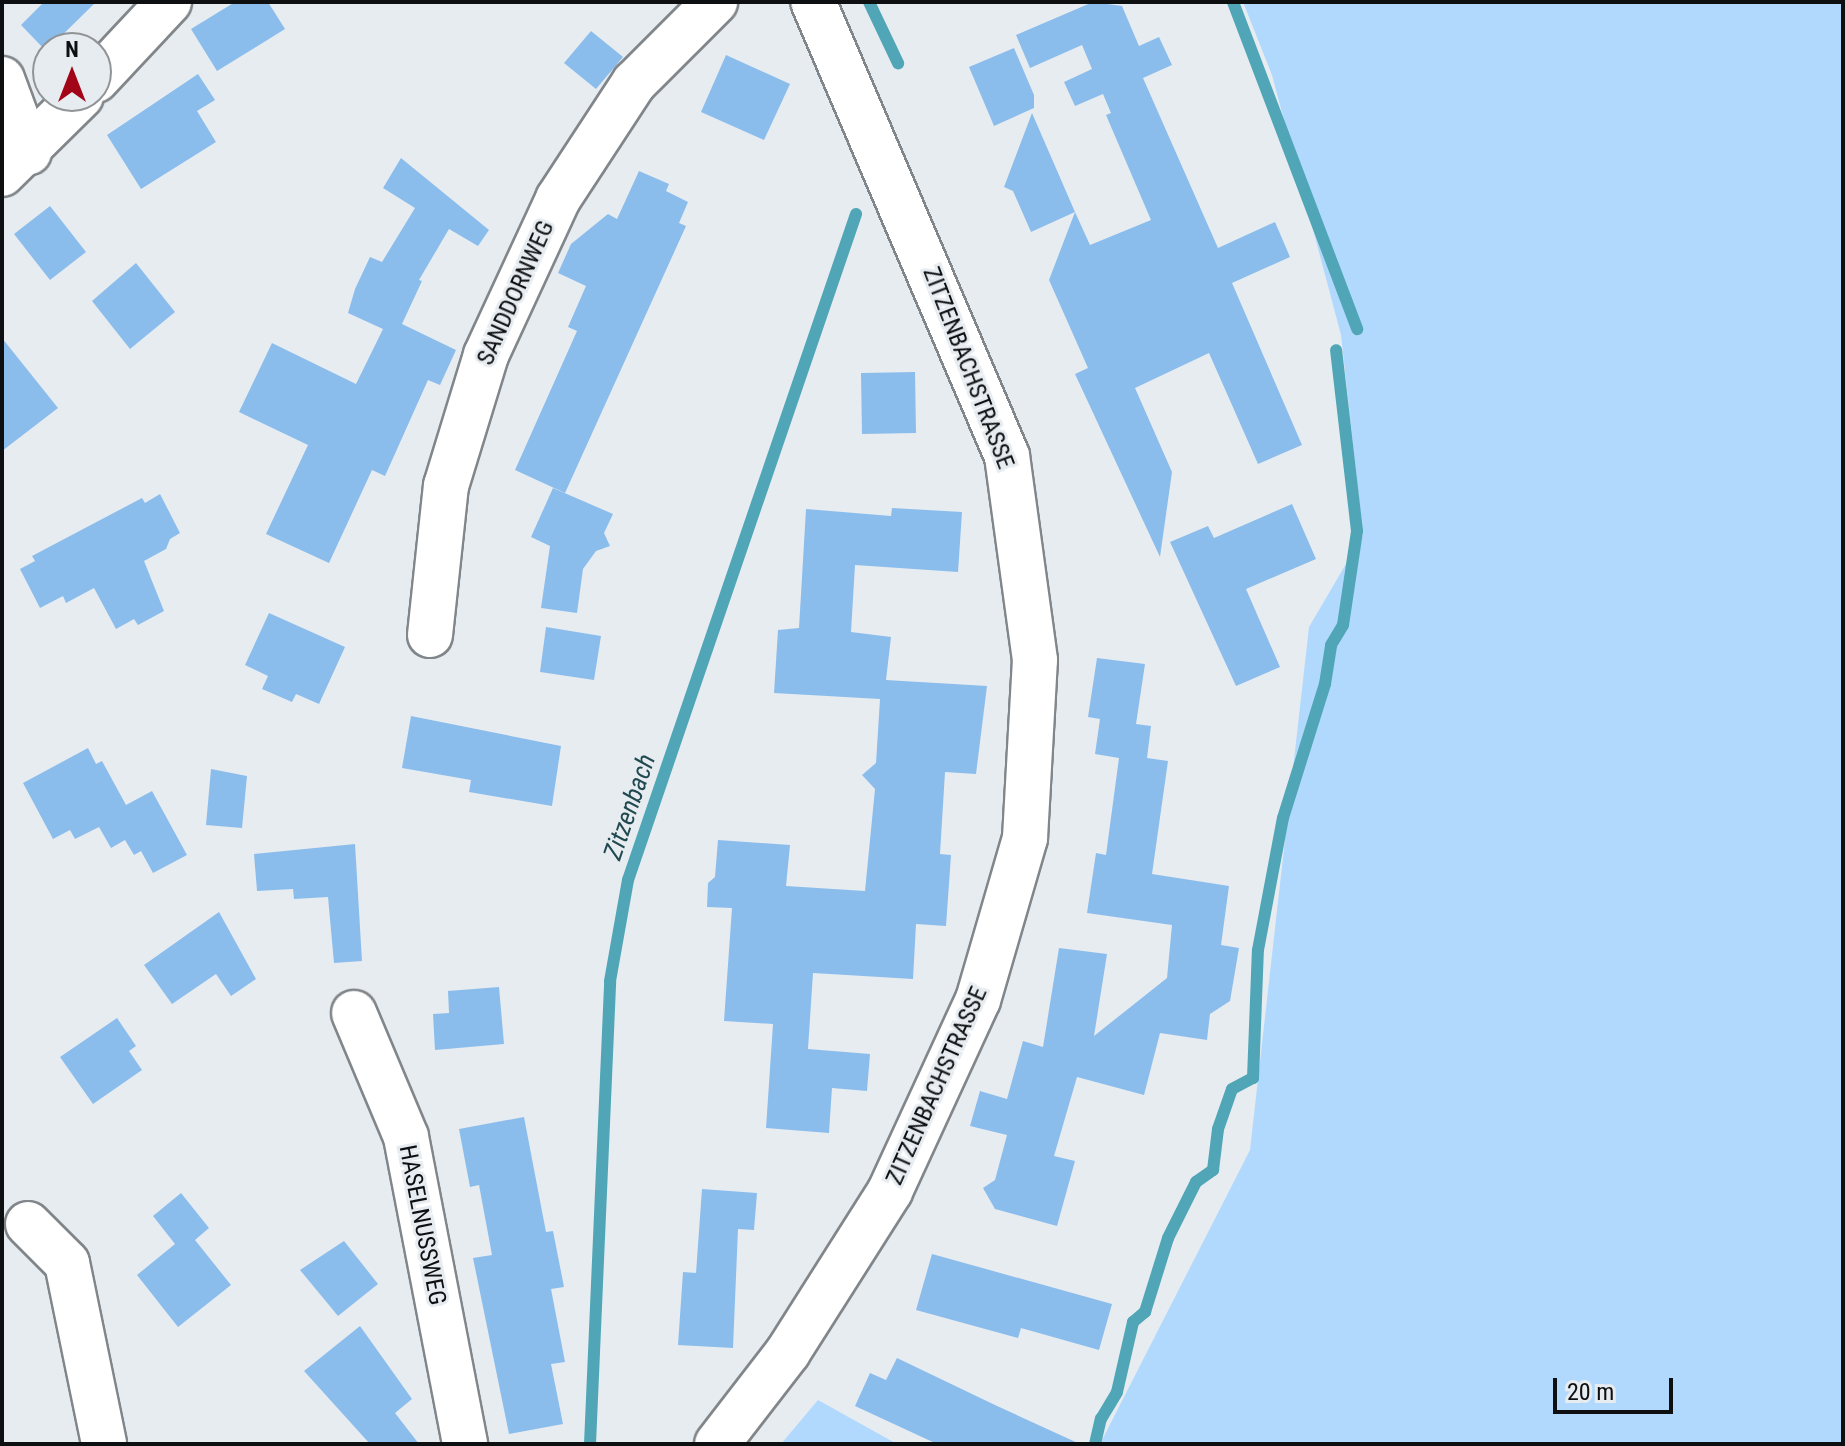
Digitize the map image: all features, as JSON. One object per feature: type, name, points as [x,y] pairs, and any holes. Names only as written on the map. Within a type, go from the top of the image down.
[{"type":"street","points":[[112,63],[169,2]]},
{"type":"street","name":"SANDDORNWEG","points":[[430,635],[446,486],[486,355],[558,199],[634,83],[715,2]]},
{"type":"street","name":"ZITZENBACHSTRASSE","points":[[717,1444],[788,1352],[890,1191],[978,1000],[1025,838],[1035,660],[1007,456],[813,2]]},
{"type":"street","points":[[2,79],[16,163]]},
{"type":"street","points":[[16,163],[65,112]]},
{"type":"street","name":"HASELNUSSWEG","points":[[354,1013],[406,1137],[465,1444]]},
{"type":"street","points":[[28,1224],[67,1263],[104,1444]]},
{"type":"shaded area","points":[[1243,2],[1843,2],[1843,1444],[1100,1444],[1250,1150],[1309,627],[1363,535],[1341,335],[1272,75]]},
{"type":"shaded area","points":[[818,1400],[897,1444],[781,1444]]},
{"type":"building","points":[[44,2],[96,2],[65,32],[32,32],[32,36],[21,25]]},
{"type":"building","points":[[235,2],[268,2],[285,29],[217,71],[191,29]]},
{"type":"building","points":[[1093,2],[1122,6],[1139,46],[1159,37],[1172,65],[1143,78],[1218,248],[1275,222],[1290,257],[1232,283],[1302,445],[1258,464],[1209,353],[1135,388],[1172,472],[1160,557],[1075,374],[1088,368],[1049,280],[1075,212],[1090,245],[1151,220],[1106,115],[1111,113],[1103,94],[1075,106],[1064,82],[1092,69],[1082,45],[1030,68],[1016,35]]},
{"type":"building","points":[[591,31],[623,57],[596,89],[564,63]]},
{"type":"building","points":[[1014,48],[1034,95],[1034,108],[994,126],[969,67]]},
{"type":"building","points":[[726,55],[790,84],[764,140],[701,112]]},
{"type":"building","points":[[198,74],[215,100],[197,111],[216,142],[141,189],[107,135]]},
{"type":"building","points":[[1032,113],[1075,212],[1031,232],[1013,191],[1004,187]]},
{"type":"building","points":[[401,158],[489,230],[478,246],[449,229],[419,280],[422,281],[402,324],[456,350],[440,385],[428,380],[385,476],[372,470],[329,563],[266,534],[308,445],[239,412],[272,343],[356,384],[383,329],[348,313],[355,289],[370,257],[382,262],[415,208],[383,188]]},
{"type":"building","points":[[639,171],[669,184],[666,191],[688,202],[679,223],[686,226],[565,493],[515,470],[577,331],[568,327],[586,286],[558,273],[571,244],[608,214],[617,219]]},
{"type":"building","points":[[50,206],[86,252],[50,280],[14,234]]},
{"type":"building","points":[[136,263],[175,312],[130,349],[92,301]]},
{"type":"building","points":[[2,338],[58,408],[2,451]]},
{"type":"building","points":[[915,372],[916,433],[862,434],[861,373]]},
{"type":"building","points":[[553,488],[613,514],[604,533],[610,546],[596,551],[583,569],[577,613],[541,608],[550,546],[531,537]]},
{"type":"building","points":[[160,494],[180,533],[170,539],[166,549],[144,561],[164,611],[138,625],[134,619],[116,629],[94,588],[66,603],[63,596],[40,608],[20,569],[35,561],[32,556],[142,498],[145,503]]},
{"type":"building","points":[[1292,504],[1316,559],[1246,589],[1280,667],[1236,686],[1170,542],[1208,526],[1214,538]]},
{"type":"building","points":[[892,508],[962,512],[958,572],[855,565],[851,632],[891,637],[886,680],[987,686],[976,774],[945,772],[940,854],[951,855],[946,926],[916,924],[913,979],[813,973],[808,1049],[870,1054],[867,1091],[832,1088],[829,1133],[766,1128],[773,1024],[724,1021],[732,908],[707,907],[708,883],[715,877],[718,840],[790,845],[786,886],[865,891],[875,789],[862,775],[876,763],[880,699],[774,693],[778,630],[799,628],[806,509],[891,516]]},
{"type":"building","points":[[269,613],[345,647],[319,704],[296,694],[292,702],[262,689],[268,676],[245,665]]},
{"type":"building","points":[[546,627],[601,636],[594,680],[540,672]]},
{"type":"building","points":[[1097,658],[1145,664],[1136,724],[1151,726],[1147,758],[1168,761],[1152,874],[1229,886],[1221,945],[1239,948],[1230,1001],[1210,1014],[1207,1040],[1160,1033],[1144,1095],[1077,1077],[1054,1156],[1075,1161],[1057,1226],[995,1209],[983,1188],[995,1180],[1007,1135],[970,1126],[980,1091],[1007,1099],[1023,1041],[1043,1047],[1059,948],[1107,954],[1094,1036],[1167,978],[1172,925],[1087,913],[1096,853],[1106,855],[1119,758],[1095,754],[1100,719],[1088,717]]},
{"type":"building","points":[[411,716],[561,746],[552,806],[469,792],[471,780],[402,768]]},
{"type":"building","points":[[88,748],[96,764],[102,761],[126,805],[152,791],[187,855],[153,873],[141,851],[134,855],[125,840],[111,848],[99,827],[75,839],[70,830],[53,839],[23,783]]},
{"type":"building","points":[[211,769],[247,776],[242,828],[206,825]]},
{"type":"building","points":[[355,844],[362,961],[334,963],[328,897],[294,899],[293,889],[257,891],[254,854]]},
{"type":"building","points":[[219,912],[256,979],[231,996],[216,974],[172,1004],[144,965]]},
{"type":"building","points":[[499,987],[504,1044],[435,1050],[433,1014],[449,1013],[448,991]]},
{"type":"building","points":[[117,1018],[136,1046],[129,1051],[142,1070],[93,1104],[60,1057]]},
{"type":"building","points":[[524,1117],[546,1232],[553,1231],[564,1287],[551,1289],[565,1362],[551,1364],[563,1424],[509,1434],[473,1258],[492,1255],[479,1185],[470,1187],[459,1129]]},
{"type":"building","points":[[702,1189],[757,1193],[754,1230],[738,1229],[733,1348],[678,1345],[683,1272],[696,1273]]},
{"type":"building","points":[[181,1193],[209,1228],[195,1240],[231,1285],[178,1327],[137,1275],[175,1244],[153,1216]]},
{"type":"building","points":[[344,1241],[378,1284],[338,1316],[300,1270]]},
{"type":"building","points":[[932,1254],[1112,1304],[1099,1350],[1021,1328],[1018,1338],[916,1310]]},
{"type":"building","points":[[360,1326],[412,1399],[395,1413],[419,1444],[370,1444],[304,1371]]},
{"type":"building","points":[[897,1358],[1080,1444],[937,1444],[855,1406],[870,1373],[886,1380]]},
{"type":"waterway","name":"Zitzenbach","points":[[869,2],[898,63]]},
{"type":"waterway","points":[[1233,2],[1357,329]]},
{"type":"waterway","name":"Zitzenbach","points":[[590,1444],[610,981],[628,880],[856,214]]},
{"type":"waterway","points":[[1095,1444],[1101,1419],[1117,1392],[1133,1322],[1145,1312],[1168,1238],[1196,1182],[1213,1170],[1218,1129],[1232,1089],[1253,1078],[1258,950],[1283,818],[1325,684],[1331,645],[1343,625],[1357,531],[1336,350]]}]
